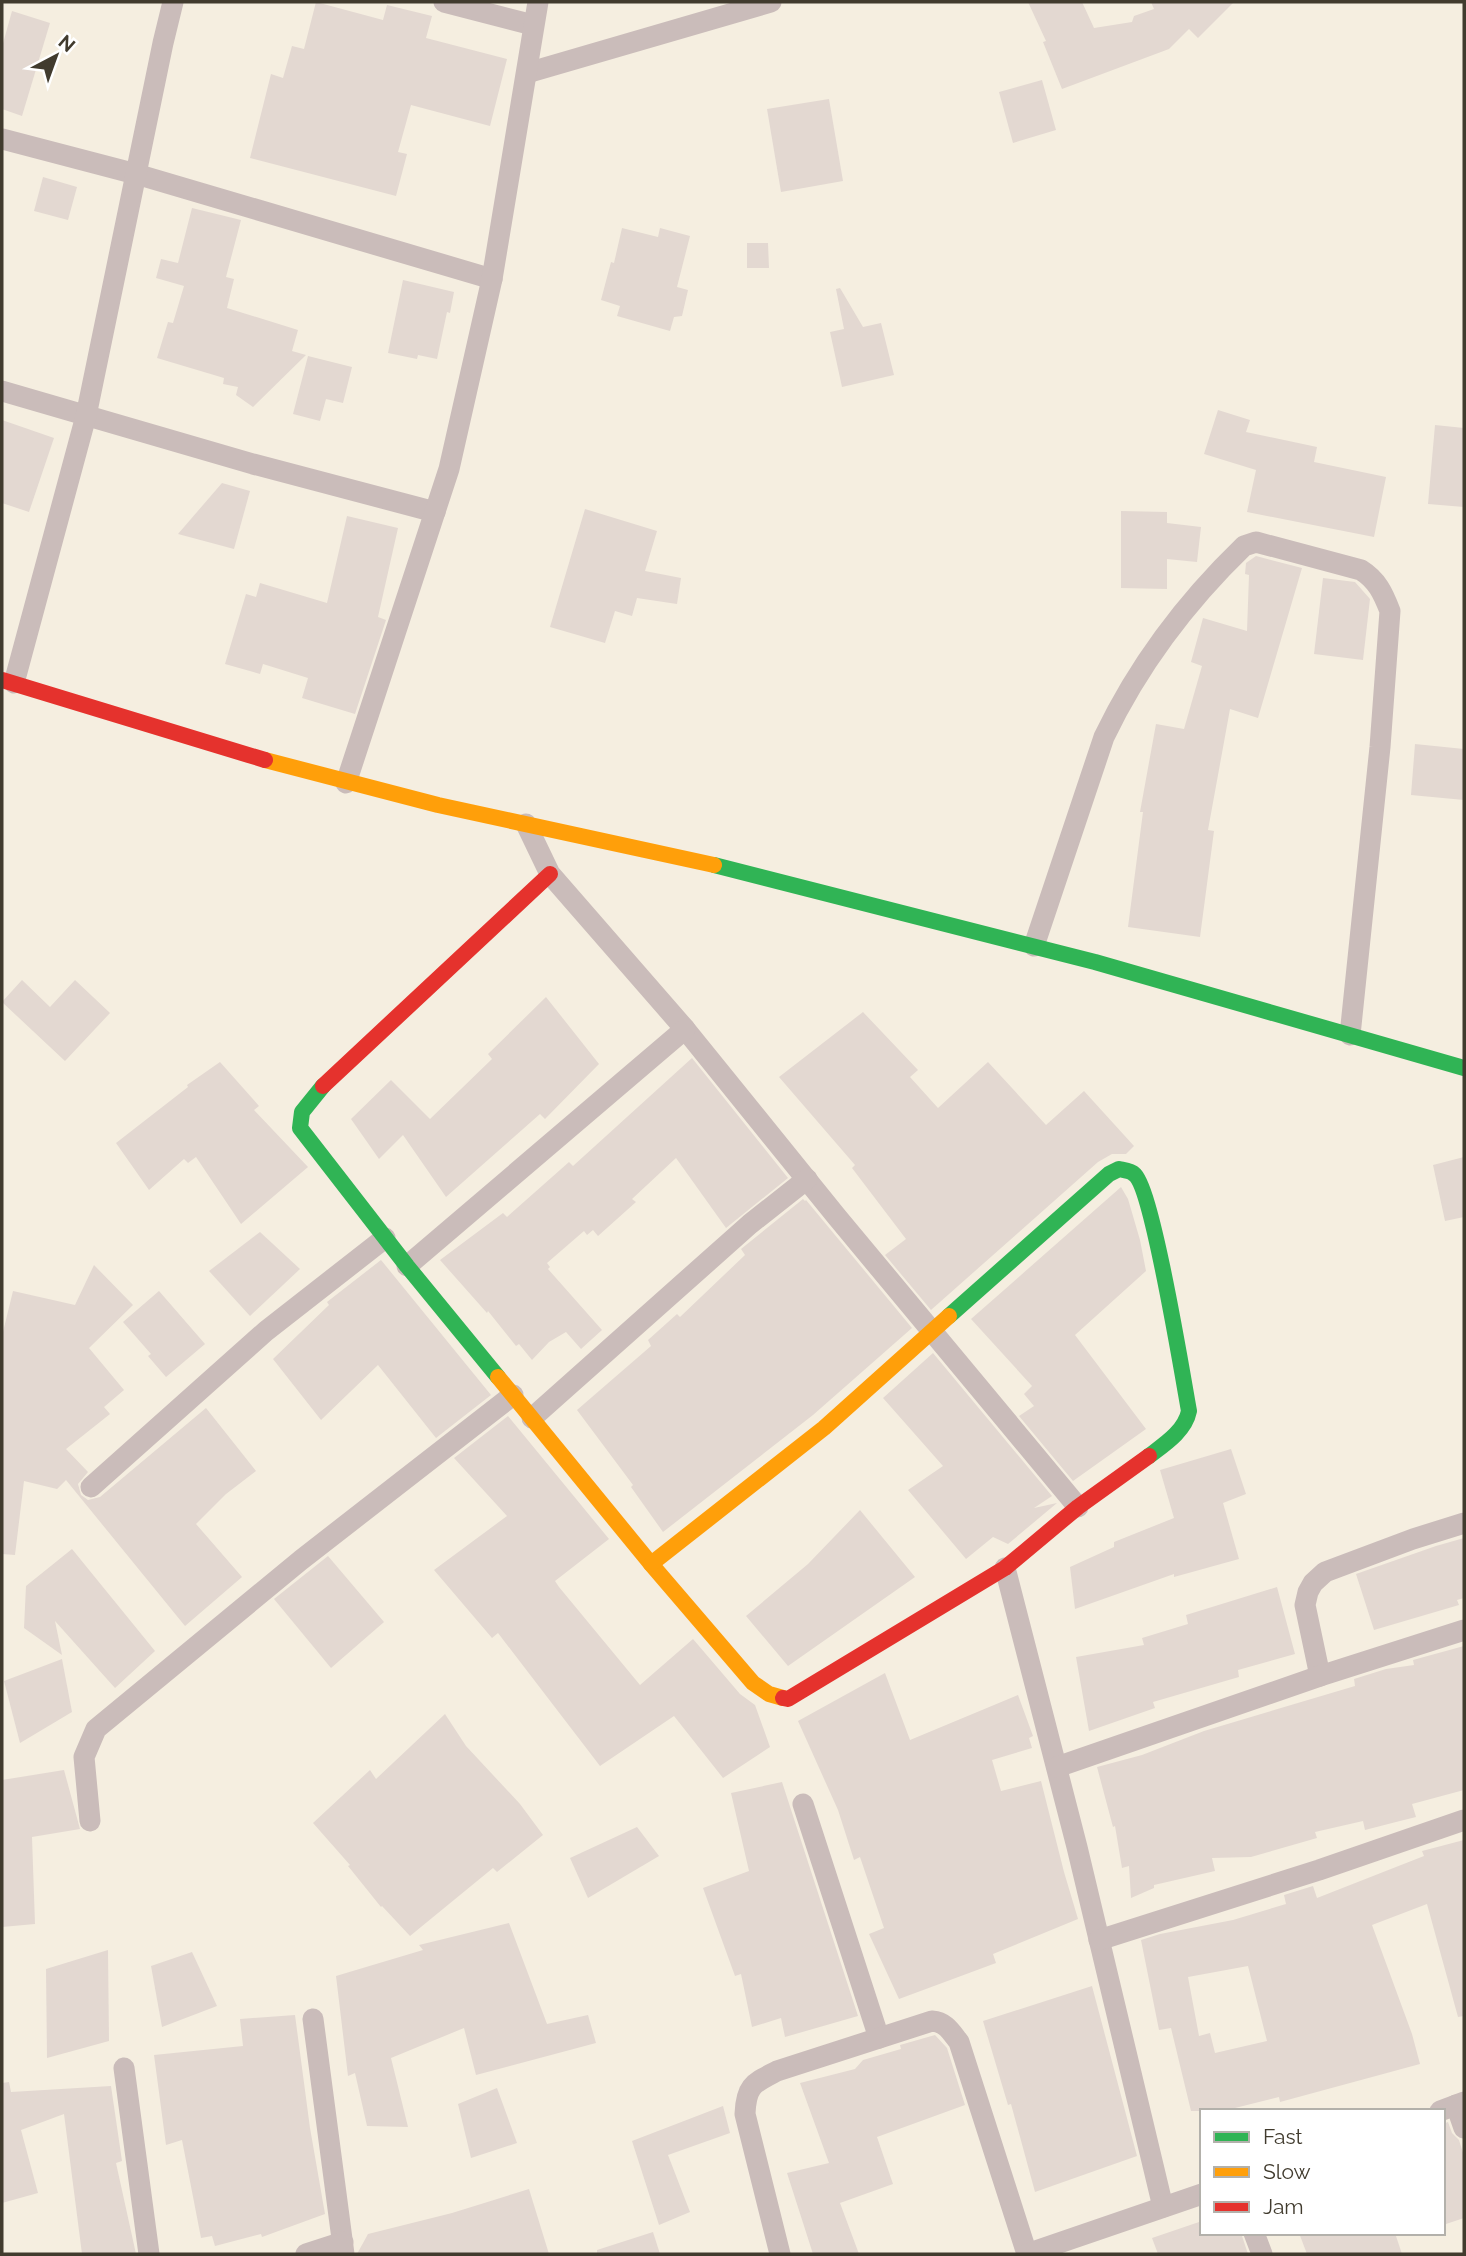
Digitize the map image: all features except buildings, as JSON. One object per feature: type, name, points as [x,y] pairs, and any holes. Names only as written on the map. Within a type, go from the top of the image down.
[{"type":"street","points":[[173,2],[86,416],[8,681],[76,699],[231,750],[346,783],[721,866],[1034,946],[1464,1068]]},
{"type":"street","points":[[444,2],[533,25]]},
{"type":"street","points":[[346,783],[449,469],[492,279],[538,2]]},
{"type":"street","points":[[527,73],[748,5],[771,2]]},
{"type":"street","points":[[2,139],[136,174],[492,279]]},
{"type":"street","points":[[2,391],[253,464],[435,512]]},
{"type":"street","points":[[1034,946],[1104,737],[1118,707],[1192,600],[1244,546],[1256,542],[1361,570],[1372,577],[1390,611],[1380,747],[1350,1035]]},
{"type":"street","points":[[526,824],[550,874],[685,1029],[1078,1507]]},
{"type":"street","points":[[550,874],[322,1087],[302,1112],[300,1128],[407,1266],[651,1564],[753,1683],[769,1694],[788,1699],[1005,1568],[1078,1507],[1169,1441],[1187,1421],[1189,1411],[1156,1236],[1140,1181],[1134,1173],[1119,1169],[1109,1174],[824,1427],[651,1564]]},
{"type":"street","points":[[407,1266],[685,1029]]},
{"type":"street","points":[[532,1418],[750,1224],[807,1179]]},
{"type":"street","points":[[91,1488],[266,1331],[385,1238]]},
{"type":"street","points":[[90,1821],[84,1757],[96,1730],[301,1560],[513,1395]]},
{"type":"street","points":[[1320,1676],[1305,1605],[1313,1583],[1325,1572],[1413,1538],[1464,1523]]},
{"type":"street","points":[[1005,1568],[1057,1767],[1163,2207]]},
{"type":"street","points":[[1057,1767],[1320,1676],[1464,1630]]},
{"type":"street","points":[[803,1804],[879,2038]]},
{"type":"street","points":[[1099,1940],[1319,1870],[1464,1820]]},
{"type":"street","points":[[306,2254],[344,2248],[313,2019]]},
{"type":"street","points":[[780,2254],[745,2114],[749,2090],[754,2083],[777,2071],[932,2021],[947,2027],[959,2042],[1027,2254],[1200,2195]]},
{"type":"street","points":[[124,2068],[149,2254]]},
{"type":"street","points":[[1453,2106],[1464,2128]]},
{"type":"street","points":[[1255,2235],[1262,2254]]},
{"type":"traffic: fast","points":[[714,865],[1095,962],[1464,1068]]},
{"type":"traffic: fast","points":[[323,1086],[302,1112],[300,1128],[407,1266],[498,1377]]},
{"type":"traffic: fast","points":[[949,1316],[1109,1174],[1119,1169],[1133,1173],[1141,1187],[1158,1246],[1189,1411],[1179,1431],[1149,1456]]},
{"type":"traffic: slow","points":[[265,760],[438,805],[714,865]]},
{"type":"traffic: slow","points":[[651,1564],[824,1428],[949,1316]]},
{"type":"traffic: slow","points":[[498,1377],[651,1564],[753,1683],[769,1694],[783,1698]]},
{"type":"traffic: jam","points":[[2,680],[265,760]]},
{"type":"traffic: jam","points":[[323,1086],[550,874]]},
{"type":"traffic: jam","points":[[783,1698],[788,1699],[1005,1568],[1078,1507],[1149,1456]]}]
